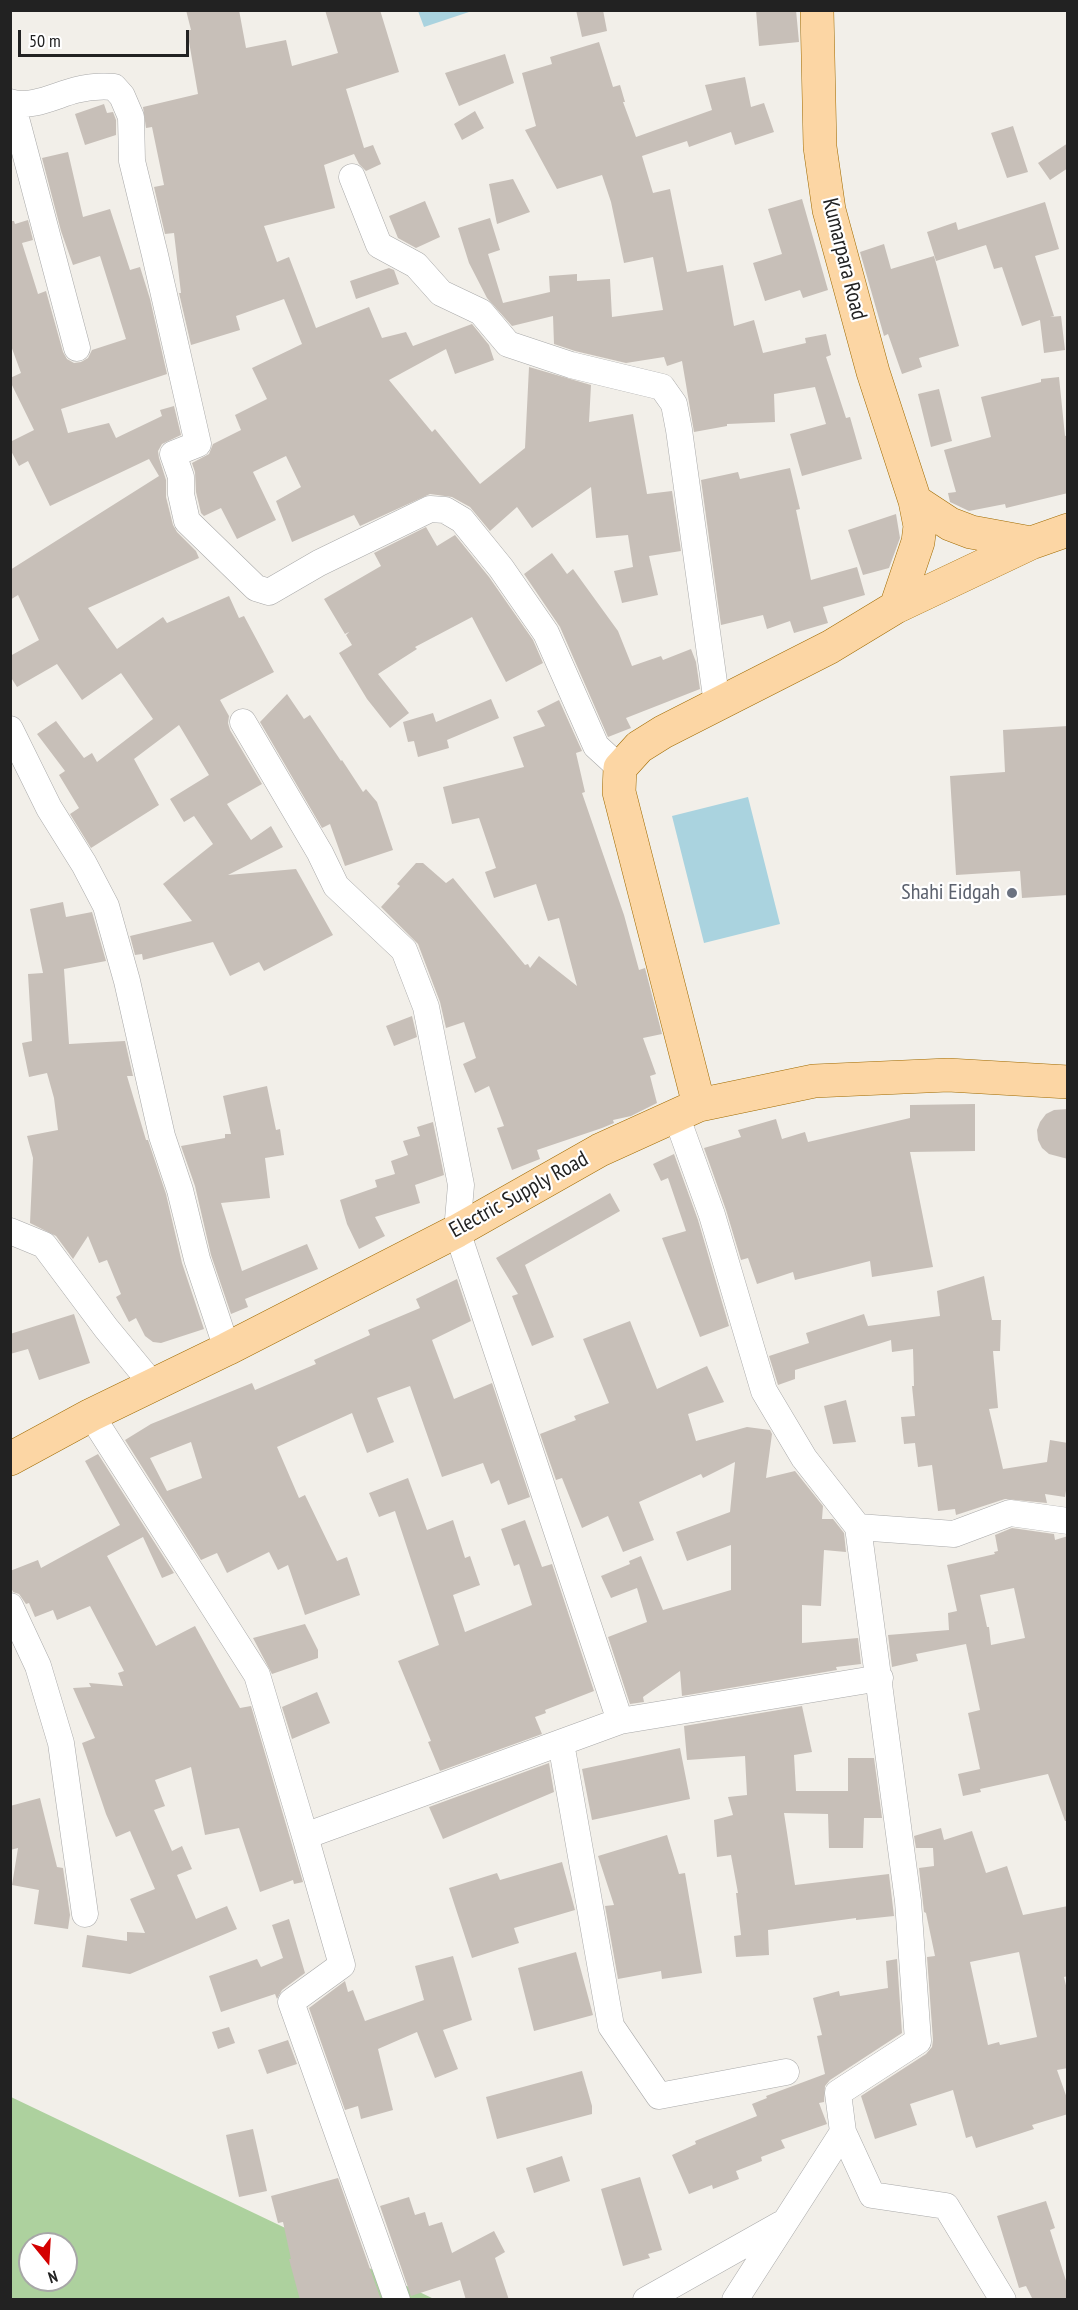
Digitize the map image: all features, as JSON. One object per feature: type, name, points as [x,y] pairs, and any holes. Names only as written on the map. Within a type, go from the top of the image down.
[{"type":"main road","name":"Kumarpara Road","points":[[818,10],[820,147],[829,210],[873,372],[915,501],[920,526],[918,542],[896,607]]},
{"type":"main road","points":[[915,501],[950,524],[971,532],[1031,543]]},
{"type":"main road","points":[[687,1110],[619,792],[620,768],[639,747],[717,704],[830,647],[896,607],[1031,543],[1068,530]]},
{"type":"main road","name":"Electric Supply Road","points":[[10,1459],[91,1415],[227,1349],[457,1231],[600,1150],[687,1110],[814,1081],[948,1075],[1068,1082]]},
{"type":"street","points":[[77,348],[11,102],[31,104],[78,89],[114,87],[122,96],[131,117],[132,161],[156,255],[198,444],[173,453],[181,477],[181,494],[187,521],[256,588],[269,592],[319,563],[430,509],[445,510],[462,520],[501,568],[546,633],[596,746],[620,768]]},
{"type":"street","points":[[352,177],[379,246],[416,266],[441,293],[481,312],[508,344],[571,365],[662,387],[674,404],[717,704]]},
{"type":"street","points":[[243,722],[309,834],[336,886],[404,950],[426,1007],[461,1185],[457,1231],[620,1721]]},
{"type":"street","points":[[10,729],[49,808],[84,864],[106,906],[127,981],[162,1137],[180,1190],[197,1259],[227,1349]]},
{"type":"street","points":[[687,1110],[712,1215],[764,1391],[804,1458],[858,1527],[908,1901],[918,2041],[838,2093],[843,2132],[872,2195],[946,2206],[1003,2300]]},
{"type":"street","points":[[10,1231],[44,1245],[106,1328],[153,1385]]},
{"type":"street","points":[[91,1415],[256,1675],[342,1965],[291,2002],[397,2300]]},
{"type":"street","points":[[858,1527],[954,1534],[1010,1513],[1068,1521]]},
{"type":"street","points":[[10,1606],[38,1666],[61,1743],[85,1914]]},
{"type":"street","points":[[305,1836],[620,1721],[879,1678]]},
{"type":"street","points":[[561,1743],[611,2026],[659,2096],[786,2072]]},
{"type":"street","points":[[735,2300],[843,2132]]},
{"type":"street","points":[[646,2300],[784,2222]]},
{"type":"green space","points":[[11,2097],[434,2299],[11,2299]]},
{"type":"water","points":[[418,10],[472,11],[424,27]]},
{"type":"water","points":[[748,797],[780,924],[704,943],[672,816]]},
{"type":"building","points":[[186,10],[239,10],[246,48],[286,40],[292,66],[338,53],[325,10],[380,10],[399,72],[346,89],[364,148],[373,145],[381,164],[366,171],[354,154],[324,165],[335,208],[264,226],[277,262],[289,257],[316,328],[369,307],[382,338],[406,332],[413,346],[472,324],[489,345],[494,360],[455,374],[446,349],[389,380],[432,432],[435,429],[480,484],[525,448],[529,367],[591,385],[589,422],[633,414],[647,494],[672,491],[681,551],[649,556],[658,595],[622,603],[614,571],[633,567],[628,535],[596,538],[591,487],[532,528],[517,507],[490,531],[470,507],[452,497],[430,494],[360,526],[354,515],[292,542],[276,501],[301,487],[286,456],[253,472],[276,520],[237,539],[221,508],[204,516],[201,513],[192,463],[209,454],[213,444],[241,430],[235,415],[267,399],[252,368],[302,344],[284,299],[236,316],[240,330],[191,345],[179,293],[181,293],[174,233],[165,234],[154,187],[164,185],[152,127],[146,128],[143,107],[198,94],[187,30],[191,30]]},
{"type":"building","points":[[576,10],[603,10],[607,31],[582,37]]},
{"type":"building","points":[[756,10],[796,10],[799,42],[759,46]]},
{"type":"building","points":[[599,42],[613,87],[620,85],[625,102],[623,102],[636,137],[712,110],[705,85],[745,77],[751,107],[764,103],[774,132],[735,145],[731,132],[689,147],[687,141],[642,156],[653,193],[670,189],[687,272],[723,265],[734,326],[754,320],[763,353],[806,343],[805,338],[826,334],[831,355],[826,357],[846,418],[850,417],[862,459],[802,476],[790,434],[826,424],[815,387],[774,394],[775,422],[727,424],[727,426],[694,432],[682,361],[667,366],[664,357],[626,363],[575,351],[554,344],[553,316],[512,326],[487,298],[469,263],[458,228],[490,218],[500,250],[488,254],[503,303],[550,292],[549,276],[577,274],[577,281],[610,279],[612,317],[663,310],[653,257],[624,263],[611,202],[602,175],[557,189],[525,130],[536,126],[522,73],[552,64],[550,57]]},
{"type":"building","points":[[505,54],[514,83],[459,106],[445,73]]},
{"type":"building","points":[[104,104],[107,113],[113,112],[116,120],[116,135],[85,145],[75,114]]},
{"type":"building","points":[[475,111],[484,128],[462,140],[454,124]]},
{"type":"building","points":[[1013,126],[1028,172],[1007,178],[991,133]]},
{"type":"building","points":[[1068,143],[1068,168],[1050,180],[1038,163]]},
{"type":"building","points":[[68,152],[83,217],[110,209],[130,270],[140,267],[150,299],[167,374],[61,409],[68,433],[109,423],[116,438],[162,416],[160,410],[174,406],[181,435],[162,444],[158,451],[159,458],[166,480],[166,497],[173,525],[196,551],[199,558],[88,608],[117,649],[163,617],[167,623],[229,596],[239,618],[244,616],[274,672],[220,700],[229,716],[230,730],[262,784],[227,804],[251,840],[271,826],[283,847],[228,875],[296,869],[333,935],[264,971],[259,962],[230,976],[213,942],[143,960],[142,954],[135,955],[130,936],[192,921],[163,884],[213,844],[194,816],[184,822],[170,799],[209,775],[179,725],[134,759],[159,805],[91,848],[70,814],[79,808],[59,775],[65,771],[37,734],[56,721],[84,758],[92,753],[97,762],[153,719],[121,673],[82,700],[57,664],[17,687],[10,676],[10,656],[39,640],[18,595],[10,600],[10,570],[159,476],[149,459],[50,506],[28,461],[19,466],[10,449],[10,442],[34,430],[10,381],[10,378],[21,373],[10,343],[10,221],[14,221],[15,224],[28,220],[33,240],[22,243],[38,294],[46,291],[67,359],[74,363],[81,362],[88,358],[92,350],[126,339],[100,256],[73,265],[61,231],[42,158]]},
{"type":"building","points":[[513,179],[530,212],[497,224],[489,184]]},
{"type":"building","points":[[802,199],[828,290],[803,298],[800,290],[765,301],[753,263],[782,254],[768,209]]},
{"type":"building","points":[[425,201],[440,237],[416,248],[398,238],[389,216]]},
{"type":"building","points":[[1045,202],[1059,249],[1035,256],[1054,316],[1050,317],[1061,316],[1065,350],[1044,353],[1040,320],[1022,326],[1002,267],[994,269],[986,245],[936,261],[927,232],[956,222],[958,230]]},
{"type":"building","points":[[884,244],[891,269],[934,256],[959,346],[919,358],[922,367],[902,374],[888,334],[884,336],[860,252]]},
{"type":"building","points":[[389,268],[394,270],[399,284],[356,299],[350,281]]},
{"type":"building","points":[[1059,377],[1065,436],[1068,435],[1068,493],[1006,508],[1005,504],[969,511],[950,502],[948,493],[956,492],[944,450],[991,437],[981,397],[1041,382],[1041,379]]},
{"type":"building","points":[[939,389],[952,441],[931,447],[918,394]]},
{"type":"building","points":[[790,468],[800,509],[796,510],[811,580],[857,567],[865,595],[823,607],[828,623],[794,633],[790,621],[767,629],[763,615],[721,625],[701,480],[738,472],[740,479]]},
{"type":"building","points":[[896,514],[900,538],[889,568],[863,575],[848,530]]},
{"type":"building","points":[[426,527],[437,546],[455,535],[489,577],[533,640],[543,663],[506,682],[472,617],[415,647],[417,649],[378,674],[409,713],[390,728],[367,699],[339,653],[352,645],[346,635],[349,632],[345,634],[324,599],[381,566],[374,553]]},
{"type":"building","points":[[552,553],[567,574],[573,569],[618,631],[632,666],[661,656],[663,660],[691,649],[696,662],[700,689],[626,718],[631,728],[608,737],[560,627],[524,574]]},
{"type":"building","points":[[287,694],[304,719],[310,715],[363,792],[366,789],[377,802],[393,850],[345,866],[330,824],[322,828],[260,722]]},
{"type":"building","points":[[491,699],[499,718],[447,740],[449,748],[418,757],[414,741],[408,742],[403,722],[433,713],[436,722]]},
{"type":"building","points":[[559,700],[582,751],[576,753],[585,792],[582,793],[624,915],[639,970],[645,968],[662,1034],[643,1038],[656,1074],[650,1076],[657,1103],[631,1116],[613,1120],[614,1123],[602,1128],[537,1150],[540,1159],[512,1170],[497,1128],[504,1126],[489,1086],[475,1093],[463,1064],[476,1058],[464,1022],[446,1028],[440,1002],[418,944],[381,907],[416,863],[423,863],[446,883],[453,878],[525,965],[528,964],[530,968],[539,956],[577,986],[559,918],[548,921],[536,884],[494,898],[485,872],[496,868],[479,818],[452,824],[443,787],[524,767],[513,737],[545,726],[537,711]]},
{"type":"building","points":[[1068,726],[1068,895],[1022,898],[1020,871],[956,875],[950,776],[1005,772],[1003,730]]},
{"type":"building","points":[[63,902],[66,917],[92,912],[106,961],[64,969],[69,1044],[125,1041],[133,1076],[127,1076],[146,1140],[148,1140],[166,1194],[182,1263],[204,1329],[161,1343],[153,1342],[145,1336],[136,1318],[129,1322],[116,1297],[121,1294],[107,1260],[99,1263],[88,1236],[73,1259],[56,1236],[30,1223],[33,1158],[27,1136],[58,1130],[54,1098],[47,1073],[29,1077],[22,1043],[32,1041],[28,974],[43,973],[30,909]]},
{"type":"building","points":[[412,1016],[417,1037],[394,1046],[386,1026]]},
{"type":"building","points":[[267,1086],[276,1130],[280,1129],[284,1155],[265,1158],[270,1198],[221,1203],[242,1271],[307,1244],[318,1269],[245,1299],[248,1307],[231,1314],[211,1255],[195,1186],[181,1146],[225,1138],[225,1134],[231,1134],[223,1096]]},
{"type":"building","points":[[975,1104],[975,1151],[910,1152],[933,1267],[872,1277],[870,1261],[795,1280],[793,1272],[757,1284],[748,1258],[741,1260],[704,1148],[741,1137],[738,1130],[776,1119],[782,1139],[805,1132],[808,1142],[910,1118],[910,1105]]},
{"type":"building","points":[[1068,1109],[1068,1159],[1049,1154],[1042,1148],[1037,1130],[1046,1114],[1054,1110]]},
{"type":"building","points":[[433,1122],[444,1175],[415,1185],[420,1203],[375,1217],[385,1236],[359,1249],[347,1224],[340,1200],[377,1187],[375,1180],[395,1174],[391,1161],[408,1155],[403,1141],[420,1136],[417,1127]]},
{"type":"building","points":[[674,1154],[698,1220],[729,1326],[700,1337],[662,1238],[686,1231],[668,1178],[661,1181],[653,1164]]},
{"type":"building","points":[[610,1193],[620,1211],[525,1265],[554,1337],[532,1346],[512,1296],[518,1294],[496,1258]]},
{"type":"building","points":[[984,1276],[992,1320],[1001,1320],[1000,1351],[993,1351],[998,1408],[989,1409],[1003,1469],[1047,1462],[1050,1440],[1068,1443],[1068,1478],[1065,1497],[1045,1494],[1047,1503],[1005,1499],[956,1515],[955,1509],[938,1511],[932,1465],[918,1467],[915,1443],[904,1444],[901,1417],[915,1416],[912,1386],[914,1386],[913,1349],[892,1352],[891,1340],[795,1370],[795,1379],[778,1385],[769,1356],[809,1343],[806,1333],[864,1314],[868,1326],[940,1316],[937,1291]]},
{"type":"building","points":[[457,1279],[471,1321],[432,1340],[454,1399],[492,1383],[530,1497],[508,1505],[499,1480],[491,1484],[483,1463],[442,1477],[410,1386],[377,1398],[394,1442],[367,1453],[352,1413],[277,1447],[299,1498],[305,1495],[337,1561],[347,1557],[360,1595],[305,1615],[288,1565],[278,1570],[269,1552],[227,1573],[217,1553],[201,1560],[125,1440],[151,1424],[252,1383],[255,1390],[316,1364],[314,1360],[370,1335],[368,1330],[420,1308],[416,1299]],"holes":[[[191,1442],[202,1478],[167,1491],[150,1458]]]},
{"type":"building","points":[[74,1314],[90,1363],[39,1380],[28,1349],[10,1354],[10,1334]]},
{"type":"building","points":[[630,1321],[657,1389],[707,1366],[724,1402],[688,1414],[696,1441],[747,1427],[770,1430],[772,1434],[766,1478],[795,1471],[823,1506],[822,1519],[833,1519],[844,1533],[846,1552],[824,1550],[821,1606],[802,1605],[802,1643],[858,1638],[861,1664],[682,1696],[680,1671],[643,1697],[644,1702],[630,1704],[608,1637],[647,1622],[637,1588],[611,1598],[601,1576],[630,1564],[629,1561],[641,1556],[663,1610],[731,1590],[731,1545],[687,1561],[676,1532],[730,1512],[735,1462],[703,1478],[701,1474],[639,1502],[654,1540],[623,1552],[608,1516],[582,1528],[562,1478],[556,1480],[540,1434],[576,1420],[574,1416],[609,1403],[583,1339]]},
{"type":"building","points":[[846,1400],[856,1442],[833,1444],[824,1406]]},
{"type":"building","points":[[98,1454],[174,1573],[162,1578],[143,1537],[107,1556],[156,1646],[195,1626],[240,1708],[251,1706],[303,1882],[294,1884],[293,1880],[260,1892],[239,1828],[205,1835],[191,1767],[155,1780],[165,1806],[154,1810],[172,1851],[182,1846],[192,1869],[177,1875],[196,1919],[227,1906],[237,1929],[130,1974],[82,1967],[87,1935],[127,1941],[127,1932],[145,1933],[130,1899],[155,1889],[130,1831],[116,1837],[106,1814],[82,1743],[95,1738],[73,1688],[91,1687],[89,1683],[123,1686],[118,1673],[124,1671],[90,1606],[57,1620],[53,1610],[35,1617],[29,1603],[26,1604],[19,1594],[13,1592],[10,1585],[10,1571],[38,1560],[41,1568],[120,1525],[85,1461]]},
{"type":"building","points":[[408,1478],[427,1530],[453,1520],[465,1558],[470,1556],[480,1585],[453,1595],[465,1632],[532,1605],[519,1564],[514,1566],[501,1529],[525,1520],[542,1567],[552,1564],[594,1691],[545,1710],[546,1713],[535,1717],[542,1734],[440,1771],[428,1742],[431,1741],[398,1661],[439,1645],[395,1511],[379,1517],[369,1493]]},
{"type":"building","points":[[1012,1528],[1054,1534],[1055,1540],[1068,1536],[1068,1821],[1065,1821],[1048,1774],[980,1789],[981,1792],[963,1796],[958,1774],[980,1769],[968,1713],[980,1710],[966,1644],[916,1654],[918,1661],[892,1667],[888,1635],[949,1630],[948,1613],[957,1611],[947,1565],[995,1554],[994,1552],[998,1551],[995,1535]],"holes":[[[1014,1588],[1025,1638],[991,1645],[989,1627],[987,1627],[980,1595]]]},
{"type":"building","points":[[305,1624],[318,1650],[318,1658],[272,1674],[253,1638]]},
{"type":"building","points":[[317,1692],[330,1723],[292,1739],[282,1707]]},
{"type":"building","points":[[802,1706],[812,1752],[794,1755],[796,1791],[848,1791],[848,1758],[874,1758],[882,1818],[864,1818],[863,1848],[829,1848],[828,1814],[784,1813],[795,1885],[889,1874],[894,1916],[856,1920],[856,1918],[768,1930],[769,1955],[736,1957],[734,1936],[741,1935],[736,1893],[738,1893],[731,1855],[717,1857],[714,1820],[733,1815],[728,1797],[747,1795],[745,1756],[687,1760],[684,1726]]},
{"type":"building","points":[[680,1748],[690,1799],[592,1820],[582,1769]]},
{"type":"building","points":[[549,1763],[554,1792],[443,1839],[429,1807]]},
{"type":"building","points":[[40,1798],[57,1867],[63,1868],[70,1915],[68,1929],[34,1924],[39,1890],[12,1885],[18,1848],[10,1850],[10,1806]]},
{"type":"building","points":[[941,1828],[944,1840],[972,1831],[986,1873],[1007,1866],[1023,1915],[1068,1906],[1068,1976],[1064,1977],[1068,1994],[1068,2068],[1057,2070],[1068,2101],[1068,2114],[1032,2125],[1034,2129],[976,2148],[972,2136],[966,2138],[953,2090],[910,2104],[917,2125],[875,2139],[861,2096],[926,2054],[932,2047],[927,1957],[935,1956],[924,1912],[919,1868],[934,1866],[933,1848],[916,1848],[914,1836]],"holes":[[[1019,1952],[1037,2037],[1000,2045],[999,2042],[988,2045],[970,1962]]]},
{"type":"building","points":[[667,1835],[679,1874],[685,1873],[702,1973],[662,1979],[661,1971],[618,1979],[605,1906],[614,1905],[598,1856]]},
{"type":"building","points":[[562,1862],[575,1910],[514,1928],[519,1943],[472,1958],[449,1888],[497,1873],[500,1880]]},
{"type":"building","points":[[289,1919],[305,1973],[282,1990],[277,1999],[275,1994],[221,2012],[209,1976],[257,1959],[261,1967],[283,1958],[272,1925]]},
{"type":"building","points":[[576,1952],[593,2015],[534,2031],[518,1968]]},
{"type":"building","points":[[453,1956],[472,2020],[443,2030],[458,2069],[435,2078],[417,2032],[378,2049],[393,2110],[361,2119],[358,2106],[345,2110],[309,2008],[345,1981],[348,1992],[353,1990],[365,2021],[424,2000],[415,1966]]},
{"type":"building","points":[[897,1959],[902,2033],[830,2080],[825,2086],[824,2102],[819,2103],[827,2124],[781,2140],[785,2148],[761,2157],[762,2161],[736,2171],[739,2179],[713,2189],[712,2185],[689,2194],[672,2155],[696,2144],[695,2141],[757,2116],[752,2104],[767,2098],[766,2096],[825,2074],[817,2036],[822,2035],[813,1998],[839,1991],[840,1996],[888,1988],[886,1961]]},
{"type":"building","points":[[229,2027],[235,2043],[218,2049],[212,2032]]},
{"type":"building","points":[[288,2040],[297,2064],[267,2074],[258,2050]]},
{"type":"building","points":[[582,2071],[592,2106],[592,2114],[497,2139],[486,2097]]},
{"type":"building","points":[[253,2129],[267,2191],[239,2197],[226,2135]]},
{"type":"building","points":[[562,2156],[570,2181],[534,2193],[526,2168]]},
{"type":"building","points":[[640,2177],[662,2250],[648,2254],[650,2258],[623,2266],[601,2189]]},
{"type":"building","points":[[338,2178],[381,2300],[300,2300],[289,2259],[291,2259],[283,2222],[278,2223],[271,2196]]},
{"type":"building","points":[[409,2197],[415,2215],[425,2212],[429,2226],[442,2222],[452,2253],[494,2231],[505,2252],[495,2258],[509,2300],[466,2300],[460,2280],[411,2296],[380,2206]]},
{"type":"building","points":[[1046,2201],[1055,2228],[1050,2230],[1068,2287],[1068,2300],[1033,2300],[1026,2286],[1019,2288],[997,2216]]},
{"type":"place","name":"Shahi Eidgah","points":[[1012,893]]}]
